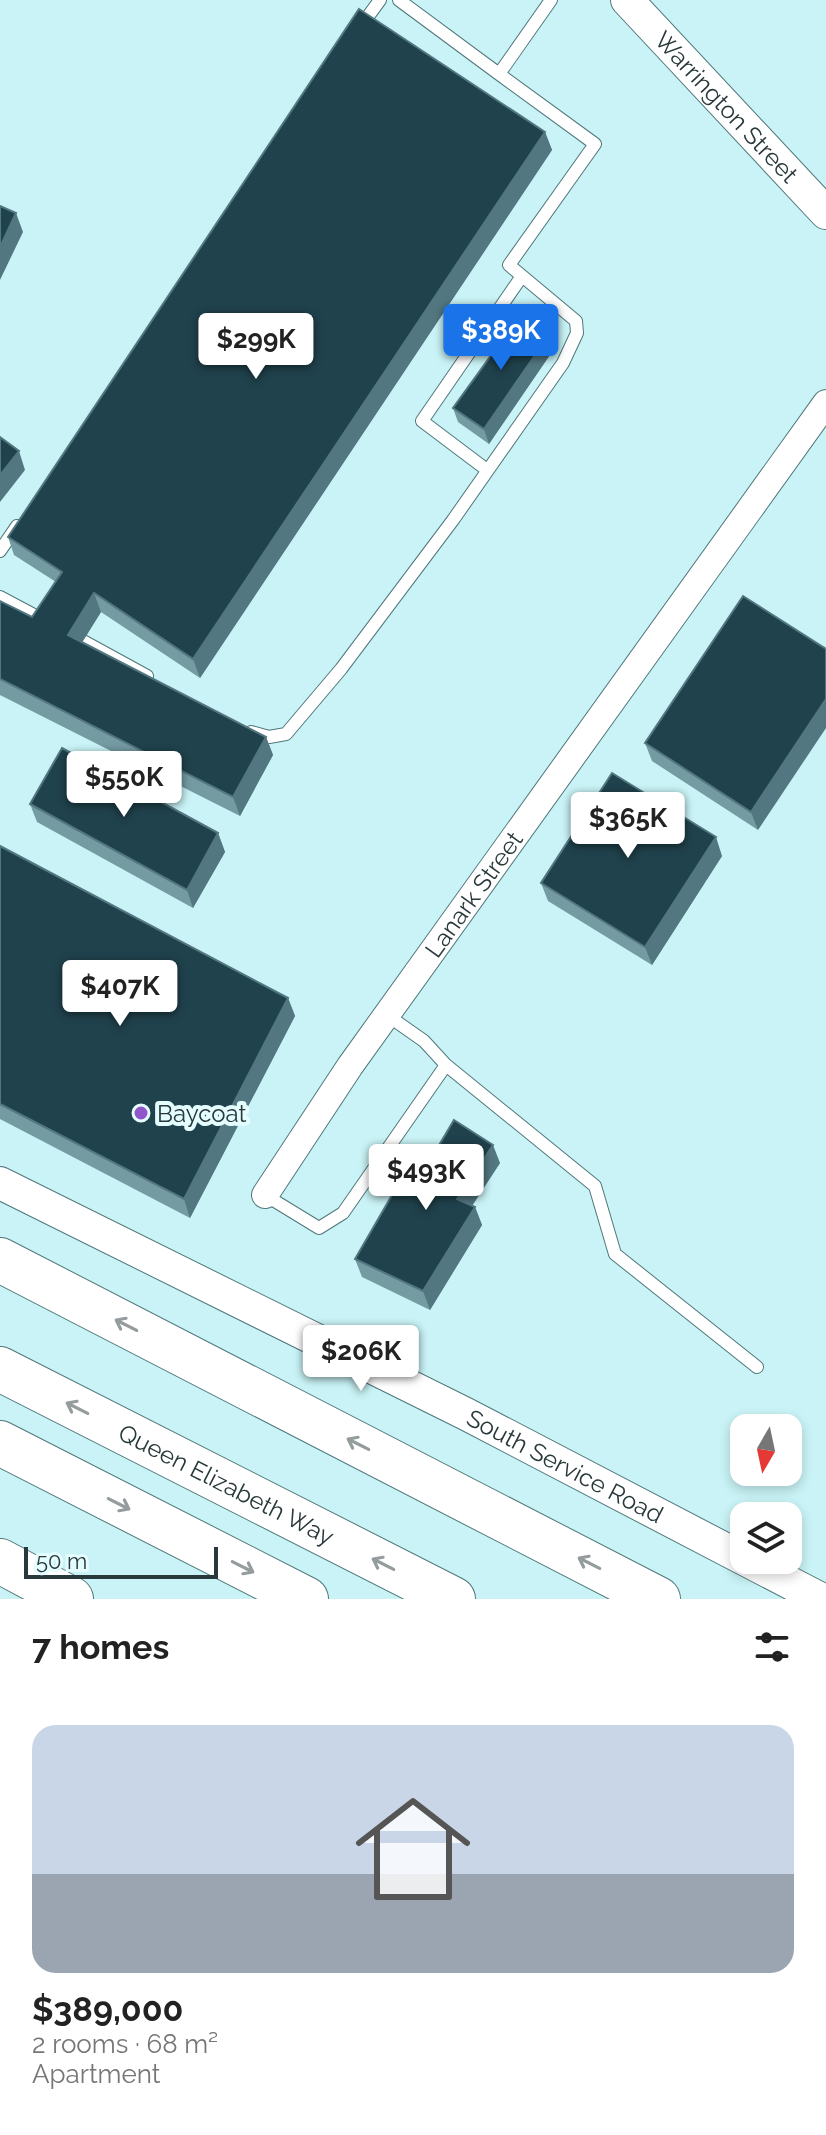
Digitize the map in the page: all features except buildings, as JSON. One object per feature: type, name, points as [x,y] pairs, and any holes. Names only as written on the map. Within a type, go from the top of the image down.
[{"type":"highway","points":[[0,1260],[658,1599]]},
{"type":"highway","name":"Queen Elizabeth Way","points":[[0,1369],[453,1599]]},
{"type":"highway","points":[[0,1443],[306,1599]]},
{"type":"highway","points":[[0,1561],[71,1599]]},
{"type":"street","name":"Warrington Street","points":[[627,0],[826,213]]},
{"type":"street","name":"Lanark Street","points":[[265,1195],[387,1015],[826,403]]},
{"type":"street","name":"South Service Road","points":[[0,1183],[466,1414],[730,1552]]},
{"type":"street","name":"South Service Road","points":[[772,1574],[821,1599]]},
{"type":"lane","points":[[354,37],[380,0]]},
{"type":"lane","points":[[245,730],[269,737],[286,734],[341,669],[453,520],[563,363],[577,333],[576,321],[509,265],[595,144],[399,0]]},
{"type":"lane","points":[[499,74],[551,0]]},
{"type":"lane","points":[[487,470],[422,421],[522,276]]},
{"type":"lane","points":[[0,551],[25,514]]},
{"type":"lane","points":[[0,597],[48,622]]},
{"type":"lane","points":[[83,641],[164,685]]},
{"type":"lane","points":[[387,1015],[424,1041],[446,1065],[595,1186],[615,1254],[757,1367]]},
{"type":"lane","points":[[265,1195],[319,1228],[343,1213],[446,1065]]},
{"type":"place","name":"Baycoat","points":[[141,1113]]}]
